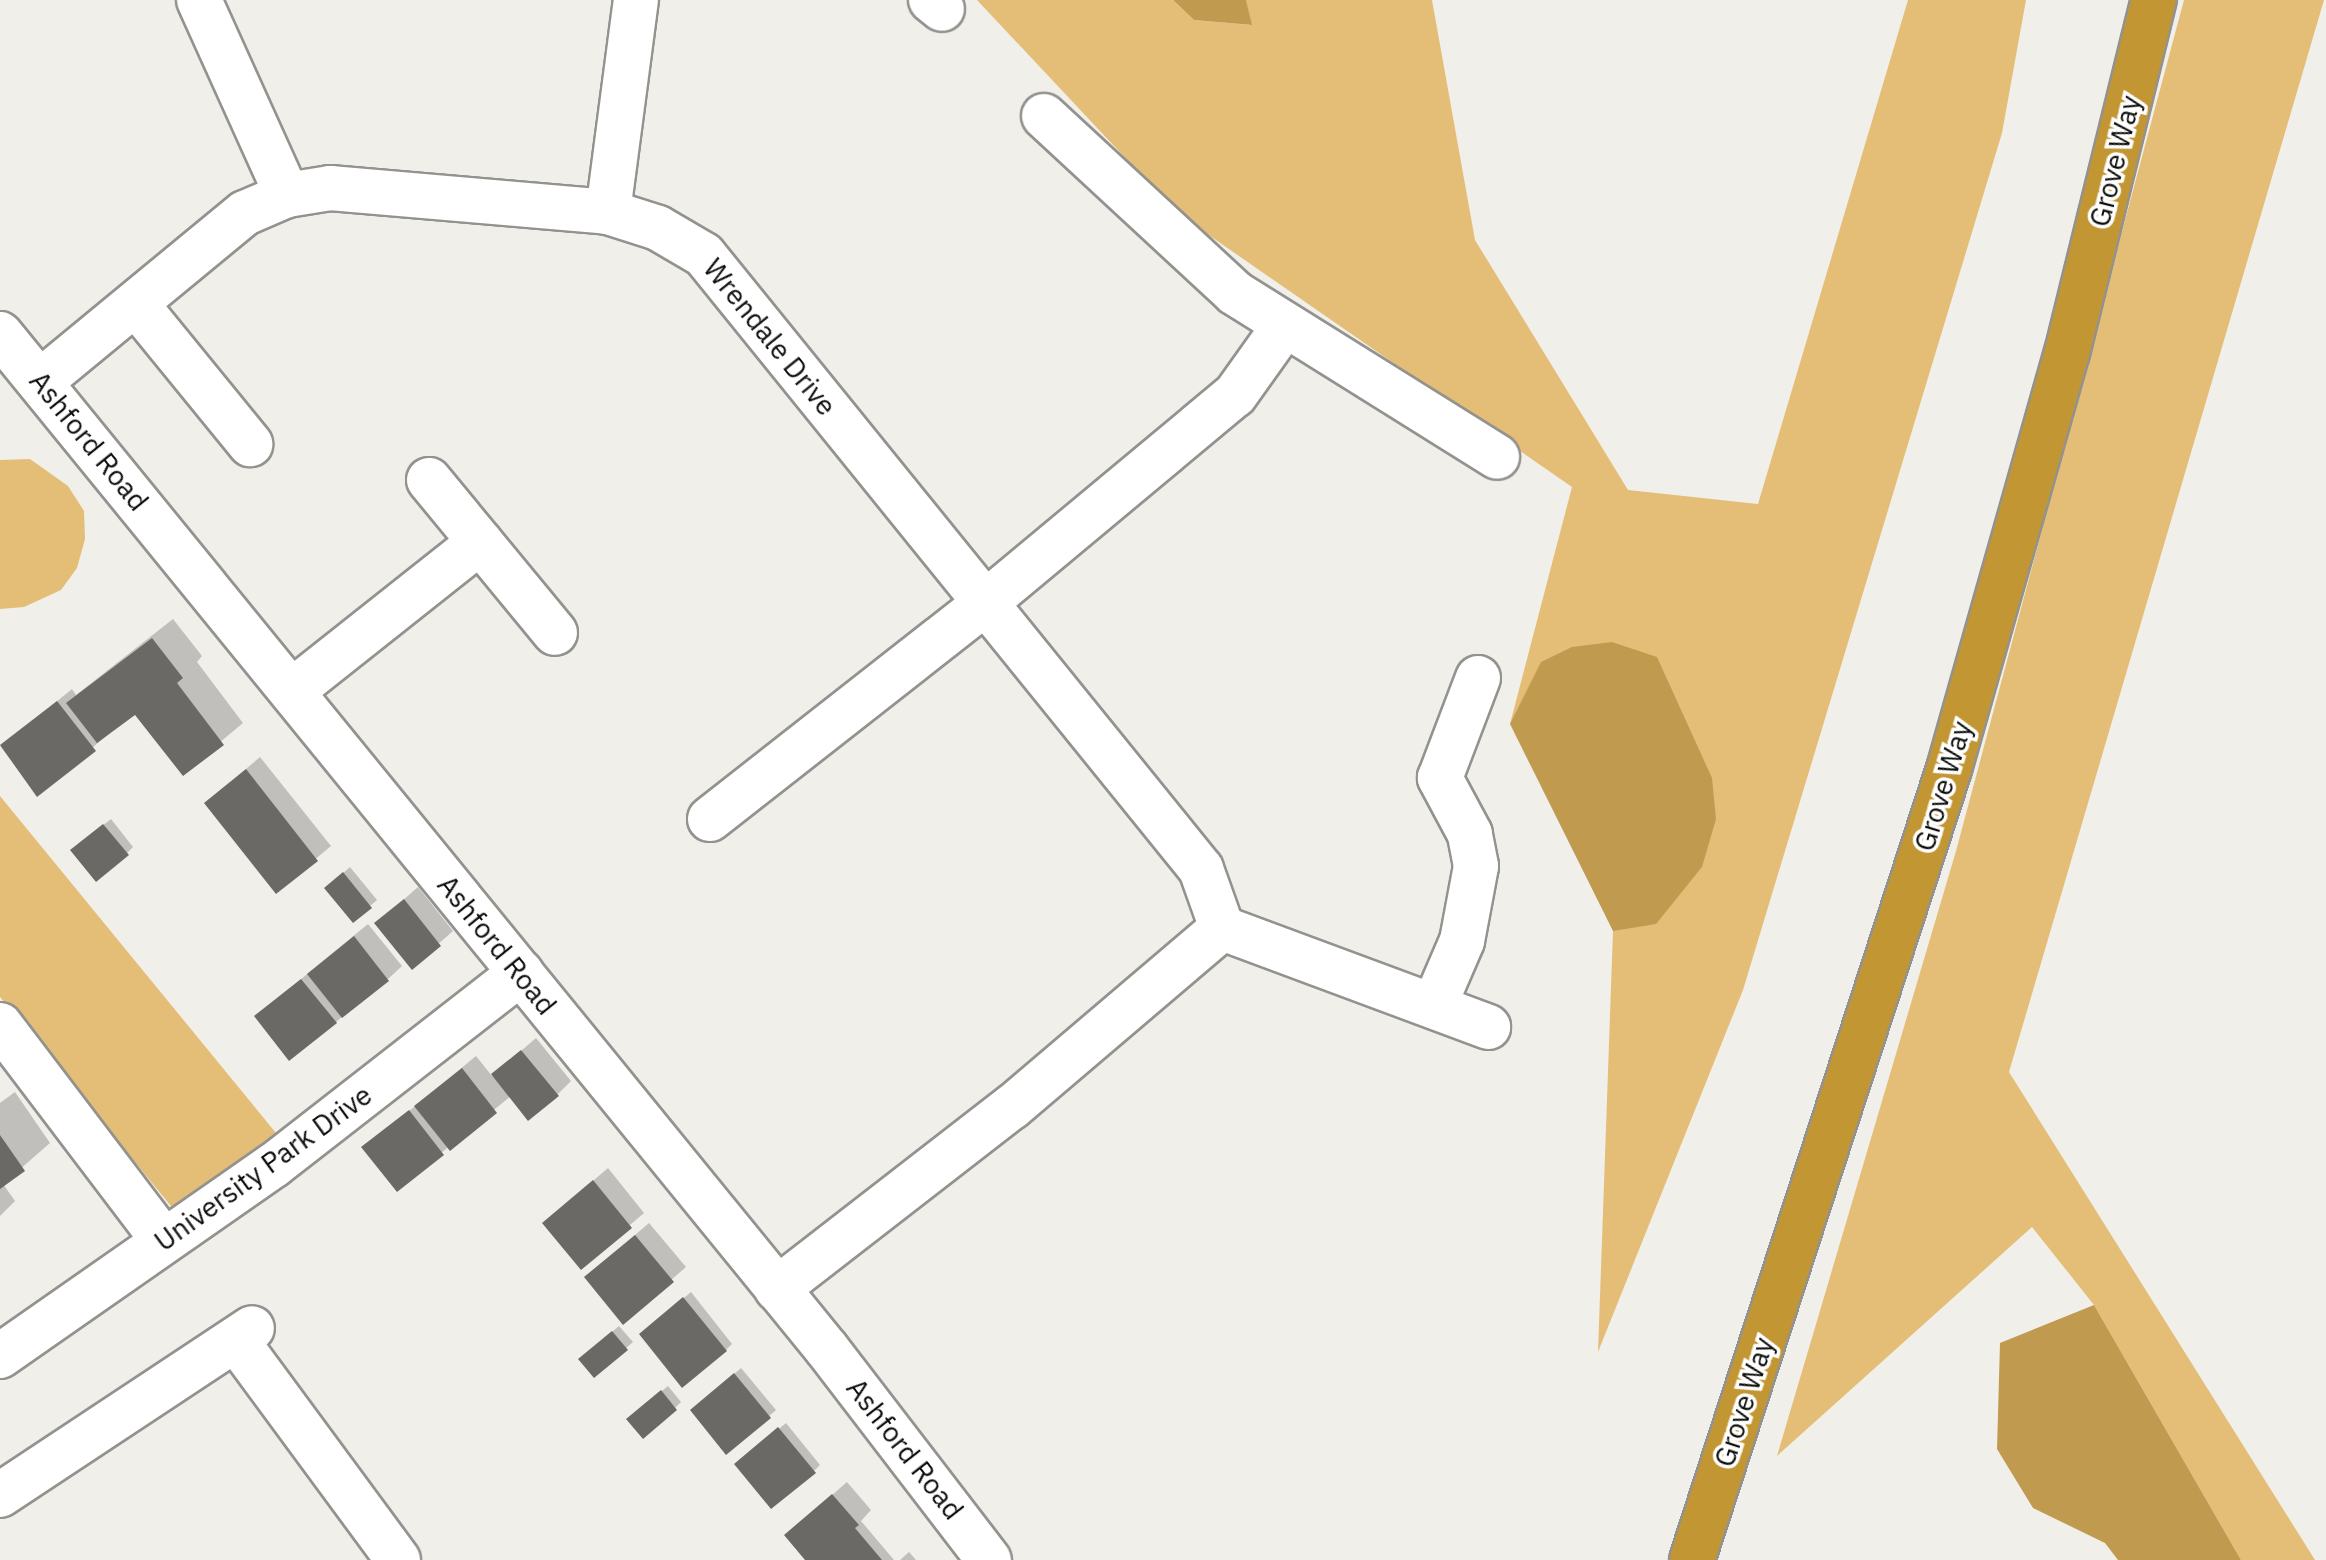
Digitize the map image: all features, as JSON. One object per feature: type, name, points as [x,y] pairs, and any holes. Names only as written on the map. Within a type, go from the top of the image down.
[{"type":"highway","name":"Grove Way","points":[[1692,1560],[1949,769],[2067,353],[2154,0]]},
{"type":"street","points":[[199,0],[287,195]]},
{"type":"street","points":[[608,212],[636,0]]},
{"type":"street","points":[[1044,116],[1235,293],[1497,457]]},
{"type":"street","name":"Wrendale Drive","points":[[41,381],[245,213],[287,195],[330,188],[608,212],[658,228],[704,255],[1201,869],[1222,928]]},
{"type":"street","points":[[136,304],[250,444]]},
{"type":"street","points":[[710,819],[985,603],[1235,395],[1285,325]]},
{"type":"street","name":"Ashford Road","points":[[0,334],[777,1289],[989,1560]]},
{"type":"street","points":[[429,480],[555,633]]},
{"type":"street","points":[[292,691],[480,542]]},
{"type":"street","points":[[1434,1006],[1462,941],[1476,866],[1470,834],[1440,778],[1478,678]]},
{"type":"street","points":[[777,1289],[1012,1107],[1222,928],[1488,1027]]},
{"type":"street","name":"University Park Drive","points":[[0,1356],[274,1165],[521,973]]},
{"type":"street","points":[[0,1025],[164,1241]]},
{"type":"street","points":[[0,1495],[234,1341],[398,1560]]},
{"type":"shaded area","points":[[977,0],[1173,0],[1194,20],[1251,25],[1246,0],[1432,0],[1475,240],[1628,490],[1758,504],[1908,0],[2026,0],[2002,133],[1743,990],[1598,1352],[1613,931],[1716,819],[1612,642],[1510,724],[1572,487],[1177,213]]},
{"type":"shaded area","points":[[1173,0],[1246,0],[1252,25],[1194,20]]},
{"type":"shaded area","points":[[2184,0],[2324,0],[2009,1072],[2315,1560],[2241,1560],[2094,1305],[2032,1227],[1777,1456],[1956,851]]},
{"type":"shaded area","points":[[30,459],[68,486],[84,511],[85,539],[77,568],[61,590],[24,607],[0,609],[0,460]]},
{"type":"shaded area","points":[[1612,642],[1657,657],[1712,778],[1716,819],[1702,867],[1656,924],[1613,931],[1510,724],[1541,662],[1572,647]]},
{"type":"shaded area","points":[[0,796],[276,1133],[175,1211],[0,997]]},
{"type":"shaded area","points":[[2094,1305],[2241,1560],[2118,1560],[2105,1543],[2033,1508],[1997,1449],[2000,1343]]},
{"type":"building","points":[[152,638],[183,678],[177,683],[224,745],[183,776],[135,715],[97,743],[66,703]]},
{"type":"building","points":[[57,701],[96,751],[37,797],[0,745]]},
{"type":"building","points":[[246,769],[318,861],[276,894],[204,803]]},
{"type":"building","points":[[103,824],[129,855],[96,882],[70,850]]},
{"type":"building","points":[[343,872],[372,908],[353,923],[324,888]]},
{"type":"building","points":[[404,899],[441,946],[412,970],[374,923]]},
{"type":"building","points":[[354,936],[389,981],[342,1018],[307,974]]},
{"type":"building","points":[[301,979],[337,1023],[289,1061],[254,1016]]},
{"type":"building","points":[[521,1050],[559,1096],[528,1121],[491,1074]]},
{"type":"building","points":[[462,1068],[497,1113],[450,1151],[414,1106]]},
{"type":"building","points":[[409,1110],[444,1155],[397,1192],[361,1147]]},
{"type":"building","points":[[0,1135],[25,1171],[0,1189]]},
{"type":"building","points":[[593,1180],[632,1228],[581,1270],[542,1223]]},
{"type":"building","points":[[635,1235],[674,1282],[623,1325],[584,1277]]},
{"type":"building","points":[[683,1297],[727,1351],[682,1388],[639,1334]]},
{"type":"building","points":[[612,1331],[628,1350],[594,1378],[578,1359]]},
{"type":"building","points":[[734,1373],[771,1418],[726,1455],[690,1410]]},
{"type":"building","points":[[661,1390],[677,1410],[643,1439],[626,1419]]},
{"type":"building","points":[[778,1427],[816,1473],[771,1509],[734,1464]]},
{"type":"building","points":[[832,1494],[859,1525],[855,1528],[882,1560],[805,1560],[784,1535]]}]
